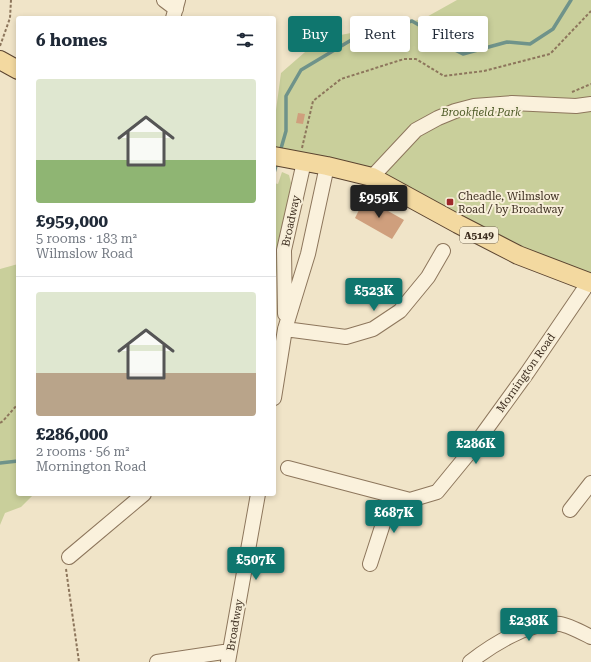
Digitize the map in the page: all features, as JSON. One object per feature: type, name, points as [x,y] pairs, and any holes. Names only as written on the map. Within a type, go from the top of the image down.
[{"type":"main road","points":[[0,60],[16,69]]},
{"type":"main road","name":"A5149","points":[[276,156],[327,166],[372,177],[518,255],[590,283]]},
{"type":"street","points":[[164,0],[176,9]]},
{"type":"street","points":[[372,177],[416,130],[455,111],[474,106],[512,103],[576,106],[591,104]]},
{"type":"street","name":"Broadway","points":[[285,329],[284,250],[298,160]]},
{"type":"street","name":"Broadway","points":[[276,385],[285,329],[308,254],[327,166]]},
{"type":"street","points":[[285,329],[346,337],[373,328],[400,311],[428,278],[443,251]]},
{"type":"street","name":"Mornington Road","points":[[288,468],[410,500],[437,492],[527,373],[590,283]]},
{"type":"street","points":[[570,510],[591,483]]},
{"type":"street","points":[[69,557],[142,496]]},
{"type":"street","name":"Broadway","points":[[229,657],[258,496]]},
{"type":"street","points":[[370,564],[392,496]]},
{"type":"street","points":[[470,662],[483,651],[520,631],[544,624],[561,624],[591,637]]},
{"type":"street","points":[[157,662],[229,657]]},
{"type":"path","points":[[0,47],[10,18],[10,0]]},
{"type":"path","points":[[298,160],[313,101],[341,79],[404,59],[416,59],[444,76],[484,71],[550,54],[591,11]]},
{"type":"path","points":[[0,423],[16,406]]},
{"type":"path","points":[[69,557],[65,565],[79,662]]},
{"type":"green space","name":"Brookfield Park","points":[[457,0],[591,0],[591,283],[372,177],[276,156],[276,110],[281,73],[305,52],[342,52],[342,35],[350,33],[350,52],[410,52],[410,22],[418,20],[418,52],[488,52],[488,16],[428,16]]},
{"type":"green space","points":[[282,172],[289,175],[291,183],[276,277],[276,184],[278,184]]},
{"type":"green space","points":[[16,265],[16,496],[32,496],[21,507],[5,513],[0,525],[0,269]]},
{"type":"building","points":[[298,113],[305,114],[303,124],[296,123]]},
{"type":"building","points":[[365,198],[404,220],[392,239],[355,218]]},
{"type":"waterway","points":[[280,152],[286,131],[286,96],[301,70],[358,36],[412,21],[424,28],[435,40],[463,54],[507,42],[530,44],[553,29],[571,0]]},
{"type":"waterway","points":[[0,463],[16,461]]},
{"type":"place","name":"Cheadle, Wilmslow Road / by Broadway","points":[[450,202]]}]
